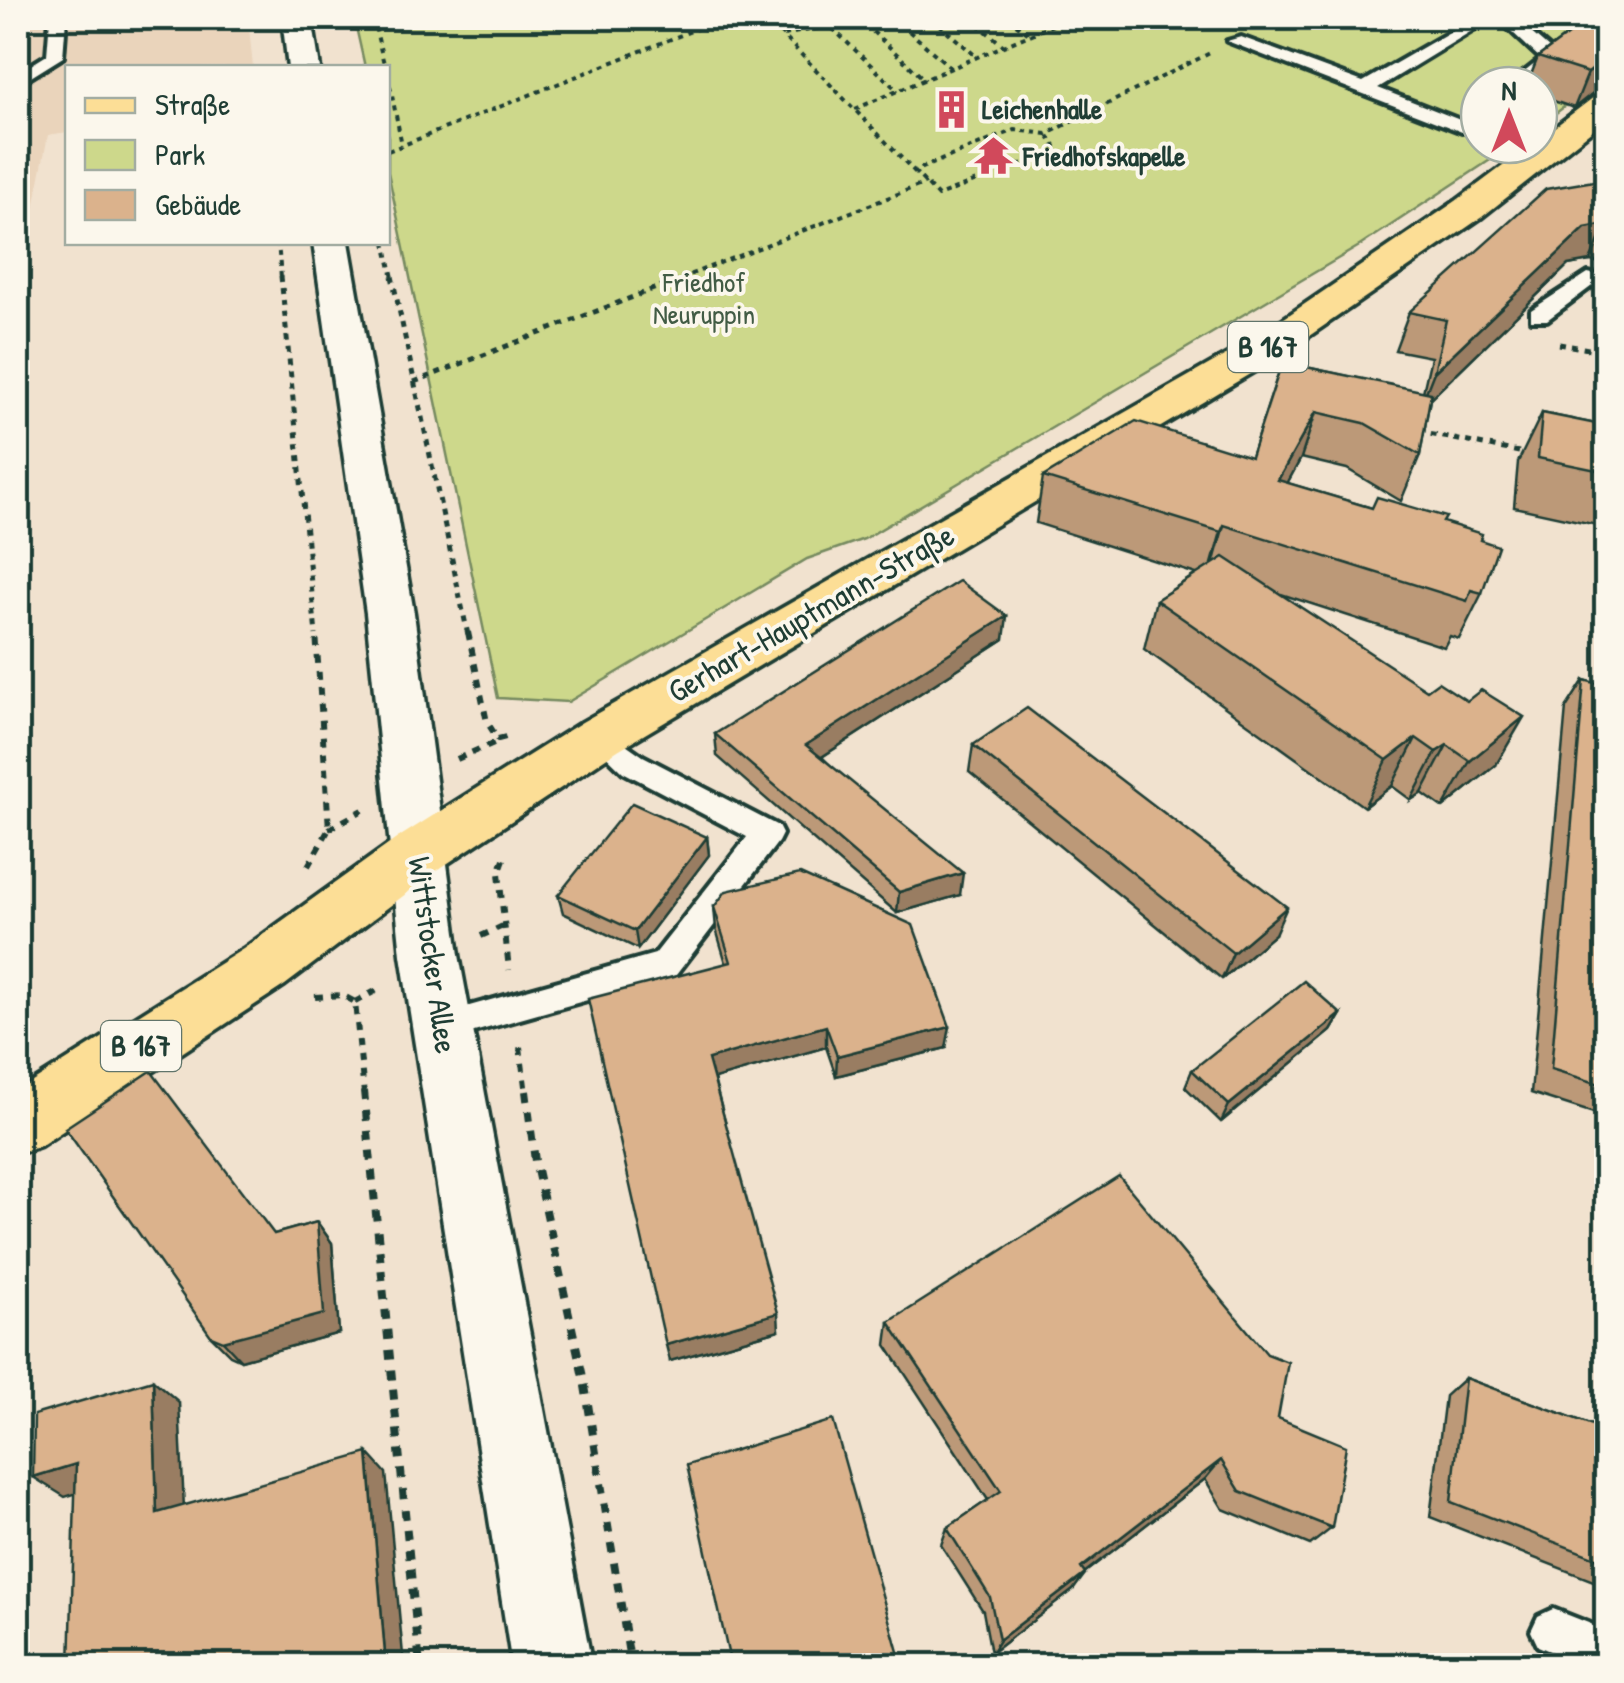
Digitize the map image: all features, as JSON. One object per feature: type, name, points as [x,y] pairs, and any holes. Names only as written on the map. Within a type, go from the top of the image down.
[{"type":"main road","points":[[297,18],[304,65]]},
{"type":"main road","name":"Gerhart-Hauptmann-Straße","points":[[18,1125],[264,966],[418,853],[600,736],[1266,348],[1469,209],[1606,104]]},
{"type":"main road","name":"Wittstocker Allee","points":[[331,245],[390,613],[442,1027],[552,1666]]},
{"type":"lane","points":[[18,80],[55,57],[58,18]]},
{"type":"lane","points":[[1364,89],[1486,18]]},
{"type":"lane","points":[[1505,18],[1551,59],[1543,65]]},
{"type":"lane","points":[[1235,40],[1459,126]]},
{"type":"lane","points":[[1540,315],[1588,279],[1606,282]]},
{"type":"lane","points":[[442,1027],[665,965],[767,834],[633,764],[600,736]]},
{"type":"lane","points":[[1553,1631],[1606,1652]]},
{"type":"path","points":[[373,18],[385,65]]},
{"type":"path","points":[[390,150],[724,18]]},
{"type":"path","points":[[766,18],[938,196],[962,190],[1049,153],[1054,146],[1047,134]]},
{"type":"path","points":[[821,18],[898,91]]},
{"type":"path","points":[[783,35],[876,18]]},
{"type":"path","points":[[894,18],[951,68]]},
{"type":"path","points":[[932,18],[978,57]]},
{"type":"path","points":[[970,18],[1004,46]]},
{"type":"path","points":[[1008,18],[1030,35]]},
{"type":"path","points":[[855,109],[1053,25],[1043,18]]},
{"type":"path","points":[[859,19],[925,80]]},
{"type":"path","points":[[914,170],[1015,130],[1047,134],[1235,40]]},
{"type":"path","points":[[390,84],[404,144],[390,150]]},
{"type":"path","points":[[414,382],[926,183]]},
{"type":"path","points":[[278,245],[327,750],[329,829],[299,879]]},
{"type":"path","points":[[386,245],[487,722],[498,739],[512,736]]},
{"type":"path","points":[[1552,342],[1606,352]]},
{"type":"path","points":[[1418,432],[1531,455]]},
{"type":"path","points":[[503,926],[535,1161],[585,1386],[631,1666]]},
{"type":"path","points":[[342,995],[355,1002],[420,1666]]},
{"type":"shaded area","points":[[18,18],[248,18],[253,65],[65,65],[65,132],[48,135],[33,213],[18,215]]},
{"type":"green space","name":"Friedhof Neuruppin","points":[[354,18],[1606,18],[1606,75],[1559,111],[1559,65],[1459,65],[1459,165],[1483,165],[1361,245],[864,539],[807,559],[568,702],[498,698],[390,182],[390,65],[365,65]]},
{"type":"building","points":[[1560,18],[1588,18],[1584,23]]},
{"type":"building","points":[[1591,18],[1606,18],[1606,59],[1588,73],[1538,57]]},
{"type":"building","points":[[1606,179],[1606,224],[1585,228],[1434,372],[1446,320],[1409,312],[1546,189]]},
{"type":"building","points":[[1282,362],[1431,393],[1420,455],[1364,423],[1316,412],[1278,480],[1372,508],[1377,497],[1446,517],[1443,522],[1482,534],[1480,540],[1498,546],[1482,593],[1471,590],[1467,601],[1224,525],[1221,532],[1043,477],[1136,421],[1251,457]]},
{"type":"building","points":[[1542,413],[1606,426],[1606,472],[1538,458]]},
{"type":"building","points":[[1224,557],[1427,690],[1438,682],[1467,701],[1481,690],[1524,717],[1470,761],[1447,745],[1436,752],[1416,738],[1387,760],[1156,600]]},
{"type":"building","points":[[959,581],[1007,616],[806,745],[963,873],[899,892],[715,734]]},
{"type":"building","points":[[1584,680],[1606,686],[1606,1086],[1551,1069]]},
{"type":"building","points":[[1027,708],[1287,907],[1233,953],[973,745]]},
{"type":"building","points":[[632,803],[707,837],[635,931],[558,895]]},
{"type":"building","points":[[800,874],[913,925],[950,1027],[837,1056],[826,1026],[708,1059],[778,1313],[666,1345],[588,999],[731,962],[714,907],[726,891]]},
{"type":"building","points":[[1304,981],[1341,1014],[1229,1105],[1192,1070]]},
{"type":"building","points":[[151,1071],[274,1234],[317,1222],[324,1314],[223,1341],[211,1336],[65,1128]]},
{"type":"building","points":[[1119,1176],[1267,1354],[1288,1362],[1278,1418],[1346,1446],[1332,1528],[1240,1491],[1221,1460],[1081,1568],[1085,1574],[999,1640],[990,1597],[947,1528],[1001,1491],[889,1322]]},
{"type":"building","points":[[1465,1378],[1606,1430],[1606,1562],[1451,1502]]},
{"type":"building","points":[[153,1380],[157,1513],[368,1453],[386,1666],[70,1666],[76,1464],[33,1477],[34,1415]]},
{"type":"building","points":[[833,1420],[902,1666],[731,1666],[687,1465]]},
{"type":"place","name":"Leichenhalle","points":[[952,109]]},
{"type":"place","name":"Friedhofskapelle","points":[[993,156]]}]
